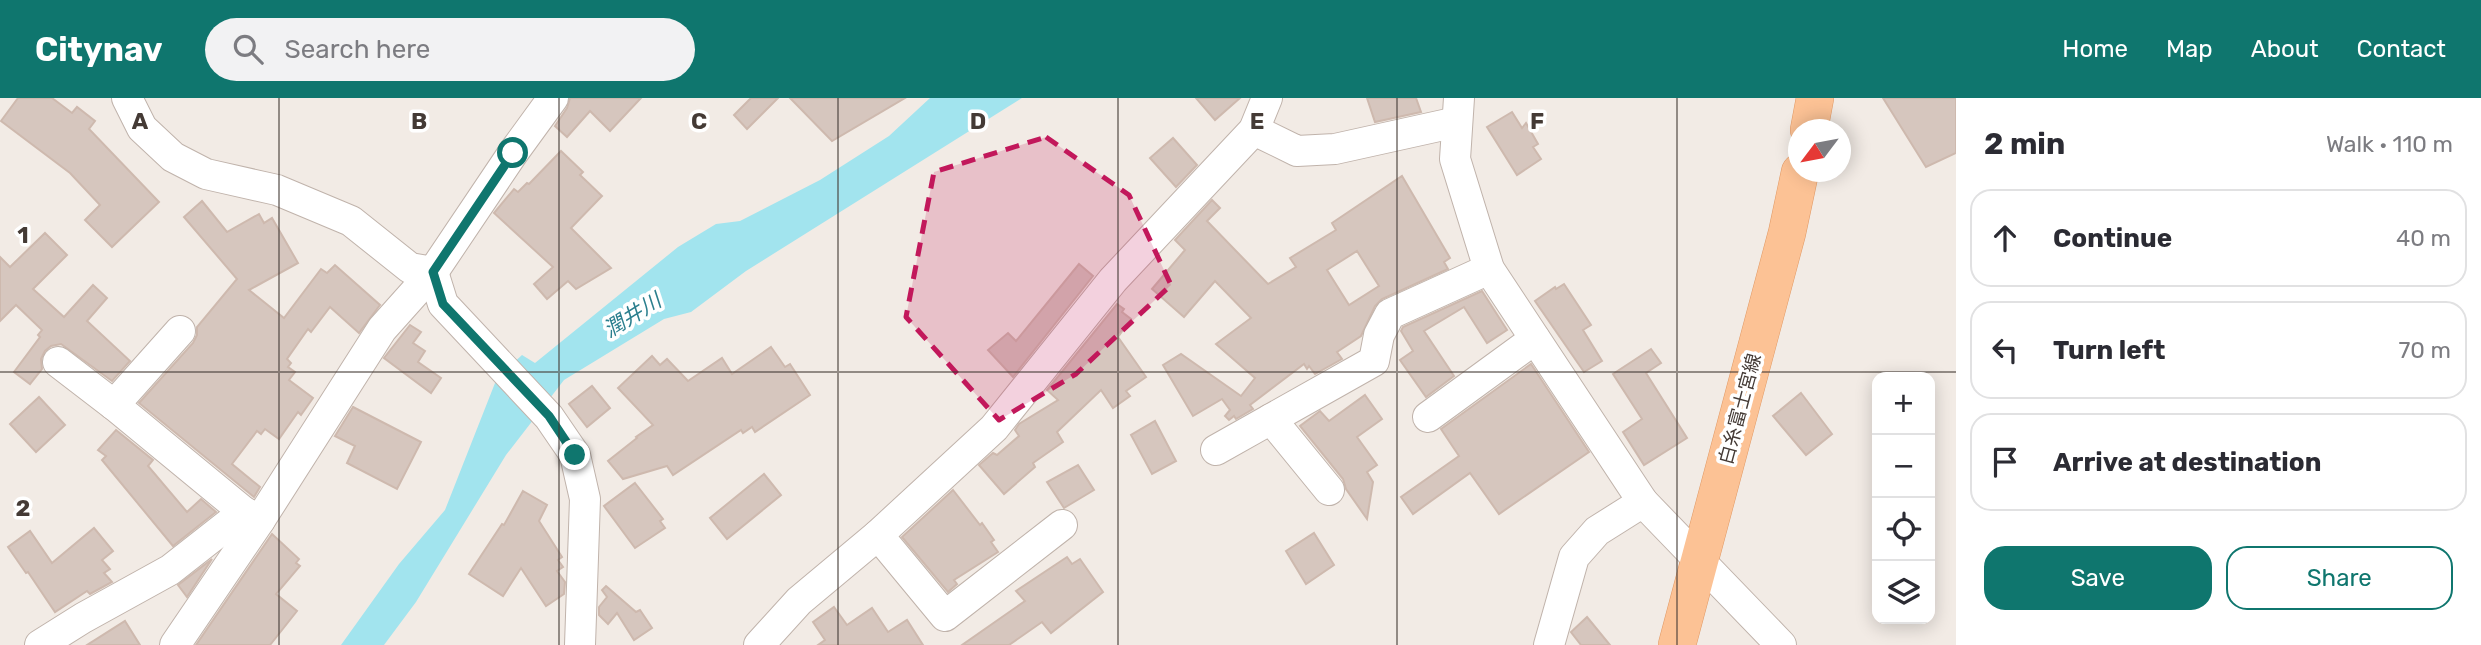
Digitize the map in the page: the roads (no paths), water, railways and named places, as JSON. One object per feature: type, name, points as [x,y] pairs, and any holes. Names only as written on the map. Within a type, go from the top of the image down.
[{"type":"main road","points":[[1811,119],[1815,98]]},
{"type":"main road","name":"白糸富士宮線","points":[[1677,645],[1787,233],[1798,182]]},
{"type":"street","points":[[127,98],[142,128],[173,157],[206,174],[277,190],[351,221],[410,268],[433,272]]},
{"type":"street","points":[[175,645],[252,516],[382,329],[433,272],[553,98]]},
{"type":"street","points":[[759,645],[799,601],[878,535],[995,428],[1113,280],[1254,130],[1267,98]]},
{"type":"street","points":[[1254,130],[1297,151],[1335,149],[1458,110],[1455,159],[1489,269],[1643,502],[1781,645]]},
{"type":"street","points":[[1216,450],[1374,361],[1379,335],[1390,314],[1489,269]]},
{"type":"street","points":[[433,272],[443,304],[549,416],[575,455],[585,499],[580,645]]},
{"type":"street","points":[[114,405],[180,331]]},
{"type":"street","points":[[1427,417],[1535,339]]},
{"type":"street","points":[[58,362],[252,516]]},
{"type":"street","points":[[1271,419],[1329,490]]},
{"type":"street","points":[[1549,645],[1574,557],[1597,531],[1643,502]]},
{"type":"street","points":[[40,645],[170,570],[252,516]]},
{"type":"street","points":[[878,535],[945,616],[1062,525]]},
{"type":"water","name":"潤井川","points":[[930,98],[1022,98],[746,271],[691,312],[664,319],[564,380],[506,455],[416,602],[384,645],[341,645],[399,564],[445,510],[497,378],[522,355],[535,363],[678,247],[716,224],[740,221],[820,180],[889,136]]}]
